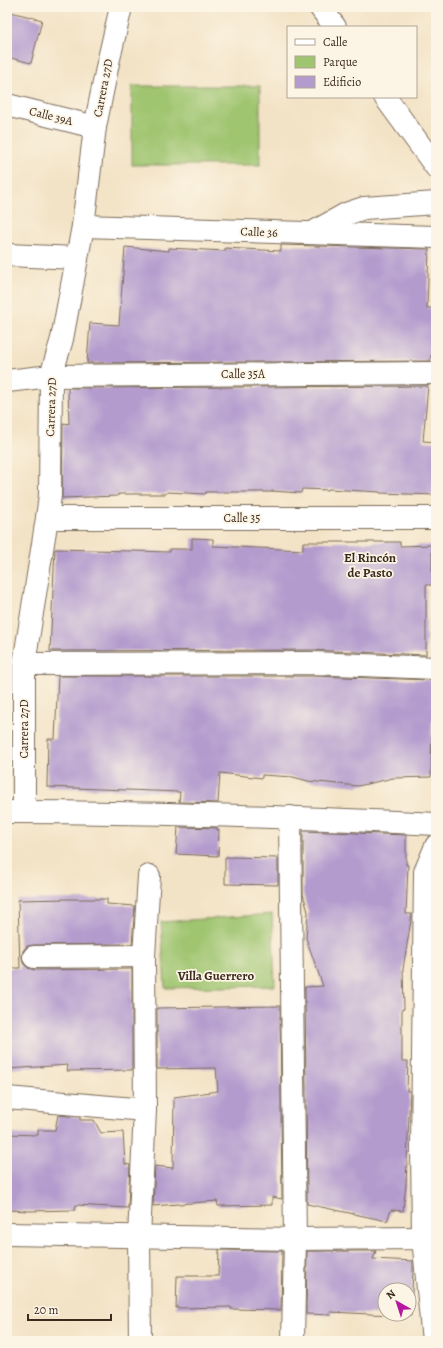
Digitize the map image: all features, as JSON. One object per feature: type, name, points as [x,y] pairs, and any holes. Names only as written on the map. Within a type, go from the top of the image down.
[{"type":"street","name":"Carrera 27D","points":[[16,812],[24,664],[50,495],[51,376],[62,339],[83,226],[95,127],[121,7]]},
{"type":"street","points":[[320,7],[334,26]]},
{"type":"street","points":[[386,98],[436,167]]},
{"type":"street","name":"Calle 39A","points":[[7,105],[95,127]]},
{"type":"street","points":[[311,233],[346,214],[364,208],[436,203]]},
{"type":"street","name":"Calle 36","points":[[83,226],[436,237]]},
{"type":"street","points":[[7,255],[77,258]]},
{"type":"street","name":"Calle 35A","points":[[7,381],[51,376],[436,373]]},
{"type":"street","name":"Calle 35","points":[[47,518],[436,518]]},
{"type":"street","points":[[24,664],[312,663],[436,668]]},
{"type":"street","points":[[16,812],[159,813],[290,817],[436,824]]},
{"type":"street","points":[[290,817],[295,1239],[293,1341]]},
{"type":"street","points":[[434,1341],[429,1240],[426,872],[436,846]]},
{"type":"street","points":[[140,1341],[139,1237],[145,1110],[144,956],[149,876]]},
{"type":"street","points":[[34,957],[144,956]]},
{"type":"street","points":[[7,1098],[145,1110]]},
{"type":"street","points":[[7,1234],[429,1240]]},
{"type":"green space","points":[[132,86],[260,86],[260,165],[132,165]]},
{"type":"green space","points":[[272,914],[275,986],[165,988],[161,922]]},
{"type":"building","points":[[7,11],[42,20],[31,63],[7,57]]},
{"type":"building","points":[[281,245],[429,249],[427,308],[436,308],[435,355],[431,355],[430,361],[87,363],[90,323],[119,325],[125,247],[169,251],[169,248],[225,251],[225,248],[281,251]]},
{"type":"building","points":[[428,386],[423,441],[436,442],[436,495],[302,489],[301,493],[272,491],[206,492],[205,494],[167,492],[166,494],[118,494],[118,496],[62,498],[63,423],[69,424],[68,388]]},
{"type":"building","points":[[192,538],[213,539],[213,546],[303,550],[303,542],[400,542],[400,546],[432,545],[432,585],[426,585],[426,655],[311,650],[50,651],[55,549],[170,552],[170,549],[192,549]]},
{"type":"building","points":[[58,676],[311,676],[432,680],[436,694],[436,720],[432,720],[431,777],[393,778],[358,786],[308,781],[293,777],[262,775],[262,778],[220,773],[218,803],[179,802],[180,792],[47,787],[48,739],[55,739]]},
{"type":"building","points":[[178,827],[217,828],[217,830],[219,830],[218,856],[176,854]]},
{"type":"building","points":[[303,831],[406,835],[406,865],[408,865],[406,914],[412,914],[403,969],[404,1009],[402,1009],[402,1061],[408,1061],[407,1091],[410,1091],[406,1184],[403,1211],[391,1210],[387,1221],[307,1204],[305,987],[323,986],[306,938],[308,912],[303,894]]},
{"type":"building","points":[[225,857],[278,858],[278,885],[225,884]]},
{"type":"building","points":[[107,899],[107,904],[135,906],[132,944],[27,946],[23,951],[23,963],[28,968],[34,970],[132,969],[132,1070],[67,1071],[68,1065],[7,1069],[7,968],[20,968],[18,900]]},
{"type":"building","points":[[280,1006],[282,1199],[272,1197],[272,1205],[218,1206],[217,1201],[153,1206],[155,1166],[173,1168],[174,1097],[218,1091],[216,1068],[157,1069],[157,1008]]},
{"type":"building","points":[[58,1115],[80,1117],[80,1120],[94,1120],[101,1133],[123,1132],[125,1164],[130,1165],[128,1208],[76,1205],[75,1210],[7,1210],[7,1134],[38,1135],[38,1130],[55,1130]]},
{"type":"building","points":[[219,1250],[282,1251],[281,1310],[231,1309],[231,1307],[176,1308],[177,1276],[218,1276]]},
{"type":"building","points":[[307,1251],[376,1251],[373,1259],[413,1261],[412,1282],[377,1282],[377,1314],[330,1312],[331,1315],[306,1314]]},
{"type":"district","name":"El Rincón de Pasto","points":[[370,564]]},
{"type":"district","name":"Villa Guerrero","points":[[216,975]]}]
